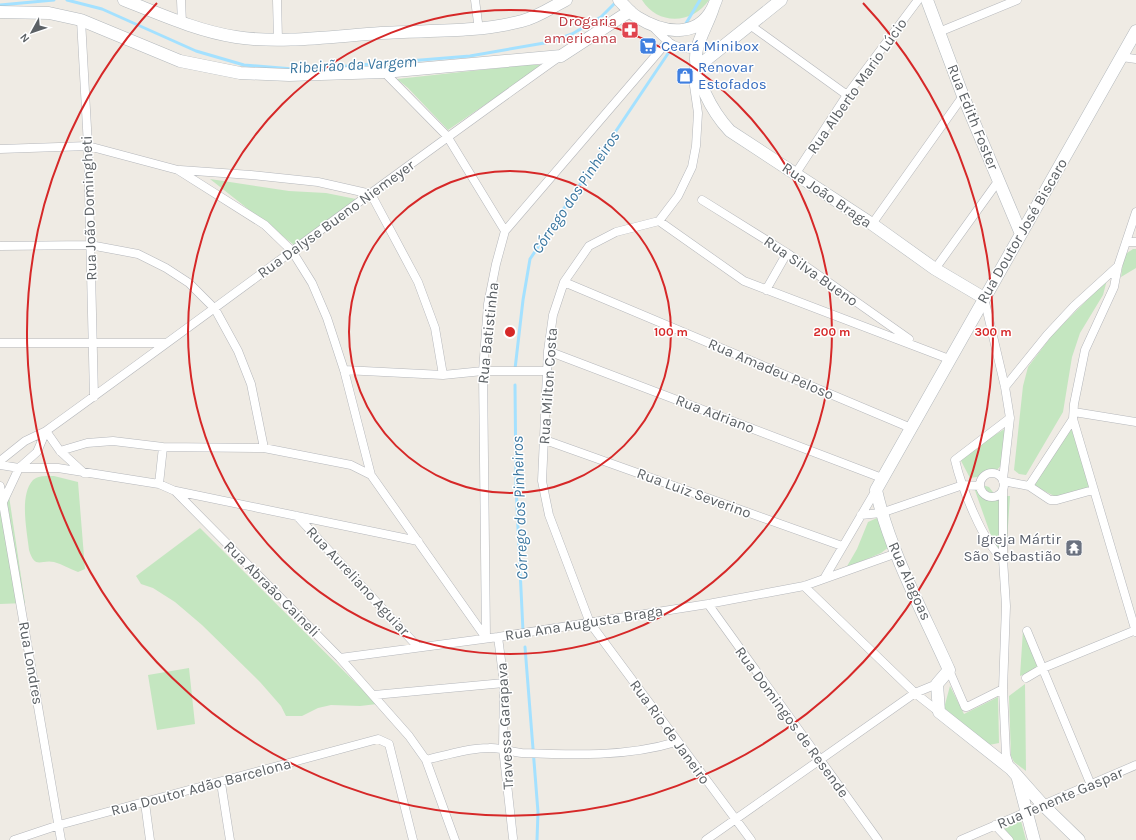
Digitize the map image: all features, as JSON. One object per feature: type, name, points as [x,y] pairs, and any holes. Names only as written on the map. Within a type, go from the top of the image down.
[{"type":"street","points":[[124,0],[182,23],[214,33],[237,37],[278,39],[430,30],[479,30],[524,21],[566,0]]},
{"type":"street","points":[[181,0],[182,23]]},
{"type":"street","points":[[277,0],[278,39]]},
{"type":"street","points":[[476,0],[479,30]]},
{"type":"street","points":[[696,68],[781,0]]},
{"type":"street","name":"Rua Alberto Mario Lúcio","points":[[796,173],[847,95],[918,0]]},
{"type":"street","name":"Rua Edith Foster","points":[[927,0],[963,96],[1021,234]]},
{"type":"street","points":[[939,32],[1017,0]]},
{"type":"street","points":[[651,25],[667,31],[686,30],[702,22],[715,4]]},
{"type":"street","points":[[715,4],[697,49],[696,68],[693,79],[698,113],[696,146],[692,167],[678,196],[659,221],[744,281],[917,345],[949,359]]},
{"type":"street","points":[[626,6],[651,25],[668,42],[681,49],[697,49],[704,57],[710,57]]},
{"type":"street","name":"Rua Dalyse Bueno Niemeyer","points":[[0,460],[25,441],[46,431],[215,309],[447,136],[561,56],[626,6]]},
{"type":"street","points":[[0,12],[49,13],[81,20],[180,61],[240,73],[289,74],[384,72],[561,56]]},
{"type":"street","name":"Rua João Domingheti","points":[[81,20],[88,146],[94,342],[94,396]]},
{"type":"street","points":[[750,25],[847,95]]},
{"type":"street","name":"Rua Doutor José Biscaro","points":[[825,577],[876,490],[1136,31]]},
{"type":"street","name":"Rua Batistinha","points":[[486,638],[482,371],[488,304],[496,264],[505,231],[668,42]]},
{"type":"street","points":[[1122,57],[1136,59]]},
{"type":"street","name":"Rua João Braga","points":[[696,68],[706,93],[723,123],[730,131],[872,224],[935,269],[984,298]]},
{"type":"street","points":[[384,72],[447,136],[505,231]]},
{"type":"street","points":[[872,224],[963,96]]},
{"type":"street","points":[[0,148],[88,146],[178,170],[251,175],[318,182],[371,194],[418,282],[434,328],[443,375]]},
{"type":"street","points":[[178,170],[265,225],[292,251],[312,283],[327,318],[344,370],[371,475],[486,638]]},
{"type":"street","points":[[935,269],[999,180]]},
{"type":"street","name":"Rua Silva Bueno","points":[[702,200],[787,253],[917,345]]},
{"type":"street","points":[[1029,486],[1073,416],[1085,350],[1114,287],[1118,266],[1136,212]]},
{"type":"street","name":"Rua Milton Costa","points":[[590,623],[549,515],[542,481],[545,440],[546,371],[553,315],[564,282],[589,246],[616,232],[659,221]]},
{"type":"street","points":[[1126,242],[1136,242]]},
{"type":"street","points":[[0,246],[90,245],[138,254],[166,268],[189,283],[215,309],[238,351],[251,384],[264,448]]},
{"type":"street","points":[[766,290],[787,253]]},
{"type":"street","points":[[1005,387],[1074,306],[1118,266]]},
{"type":"street","name":"Rua Amadeu Peloso","points":[[564,282],[911,428]]},
{"type":"street","points":[[984,298],[1005,387],[1010,418],[1003,483],[1003,559],[1006,606],[1003,689],[1006,755],[1014,773],[1027,812],[1034,840]]},
{"type":"street","points":[[0,343],[166,343]]},
{"type":"street","name":"Rua Adriano","points":[[548,351],[882,478]]},
{"type":"street","points":[[344,370],[443,375],[482,371],[546,371]]},
{"type":"street","points":[[1073,416],[1136,422]]},
{"type":"street","points":[[1026,678],[1043,668],[1136,631],[1093,490],[1073,416]]},
{"type":"street","points":[[1003,559],[990,546],[963,484],[955,460],[1010,418]]},
{"type":"street","points":[[46,431],[60,451],[84,473]]},
{"type":"street","points":[[4,502],[19,468],[37,452],[46,431]]},
{"type":"street","name":"Rua Luiz Severino","points":[[545,440],[842,546]]},
{"type":"street","points":[[60,451],[87,443],[113,441],[163,447],[264,448],[351,465],[371,475]]},
{"type":"street","points":[[158,484],[163,447]]},
{"type":"street","name":"Rua Abraão Caineli","points":[[0,465],[19,468],[58,468],[158,484],[175,491],[340,658],[409,736],[426,760],[455,840]]},
{"type":"street","points":[[980,486],[984,477],[988,474],[993,474],[1003,483],[1029,486],[1050,500],[1057,500],[1093,490]]},
{"type":"street","points":[[861,515],[881,513],[963,484],[980,486],[986,495],[991,497],[1000,494],[1003,483]]},
{"type":"street","name":"Rua Londres","points":[[0,486],[62,840]]},
{"type":"street","name":"Rua Alagoas","points":[[876,490],[881,513],[897,553],[963,705],[967,707],[1003,689]]},
{"type":"street","points":[[175,491],[418,541]]},
{"type":"street","name":"Rua Aureliano Aguiar","points":[[297,516],[418,647]]},
{"type":"street","name":"Rua Ana Augusta Braga","points":[[340,658],[590,623],[708,604],[804,586],[825,577],[897,553]]},
{"type":"street","points":[[804,586],[914,693],[1014,773],[1042,805],[1079,840]]},
{"type":"street","name":"Rua Domingos de Resende","points":[[708,604],[819,761],[878,840]]},
{"type":"street","name":"Rua Rio de Janeiro","points":[[590,623],[676,742],[751,840]]},
{"type":"street","points":[[1027,632],[1091,785]]},
{"type":"street","name":"Travessa Garapava","points":[[498,637],[504,683],[505,748],[513,838]]},
{"type":"street","points":[[706,840],[914,693],[937,684],[949,670]]},
{"type":"street","points":[[374,695],[504,683]]},
{"type":"street","points":[[937,684],[938,712]]},
{"type":"street","name":"Rua Doutor Adão Barcelona","points":[[14,840],[59,825],[221,783],[378,739],[388,744],[413,840]]},
{"type":"street","points":[[426,760],[473,750],[505,748],[519,753],[600,754],[652,749],[676,742]]},
{"type":"street","name":"Rua Tenente Gaspar","points":[[961,840],[1136,765]]},
{"type":"street","points":[[221,783],[230,840]]},
{"type":"street","points":[[145,803],[150,840]]},
{"type":"street","points":[[995,826],[1009,840]]},
{"type":"green space","points":[[642,0],[709,0],[694,14],[676,19],[666,18],[657,14]]},
{"type":"green space","points":[[526,65],[543,65],[448,130],[408,88],[397,79]]},
{"type":"green space","points":[[210,179],[289,191],[326,193],[356,199],[294,245]]},
{"type":"green space","points":[[1133,249],[1136,249],[1136,268],[1121,277],[1124,255]]},
{"type":"green space","points":[[1107,280],[1103,295],[1080,333],[1072,357],[1063,412],[1026,475],[1019,474],[1014,470],[1023,386],[1028,367],[1053,334]]},
{"type":"green space","points":[[1011,425],[1006,455],[999,468],[992,473],[970,478],[959,457]]},
{"type":"green space","points":[[1072,425],[1090,489],[1056,497],[1033,485]]},
{"type":"green space","points":[[43,476],[54,476],[78,482],[85,569],[78,572],[54,562],[36,562],[31,556],[29,550],[25,514],[26,495],[33,480]]},
{"type":"green space","points":[[972,482],[989,487],[996,496],[1010,496],[1006,556],[995,547]]},
{"type":"green space","points":[[0,495],[9,496],[25,603],[0,604]]},
{"type":"green space","points":[[877,518],[889,547],[881,553],[846,568],[857,549],[868,522]]},
{"type":"green space","points":[[200,528],[377,704],[360,706],[331,705],[318,708],[302,716],[286,716],[281,706],[260,682],[202,625],[175,602],[153,588],[141,584],[136,576]]},
{"type":"green space","points":[[1023,630],[1041,668],[1020,676]]},
{"type":"green space","points":[[189,668],[195,724],[157,730],[148,675]]},
{"type":"green space","points":[[1025,684],[1026,771],[1014,762],[1011,756],[1009,696]]},
{"type":"green space","points":[[950,686],[964,714],[998,697],[999,743],[989,745],[944,708]]},
{"type":"green space","points":[[1021,821],[1026,840],[1012,840],[1004,829]]},
{"type":"waterway","name":"Ribeirão da Vargem","points":[[0,5],[54,0]]},
{"type":"waterway","name":"Ribeirão da Vargem","points":[[67,0],[102,9],[196,51],[244,65],[293,69]]},
{"type":"waterway","name":"Córrego dos Pinheiros","points":[[685,25],[700,0]]},
{"type":"waterway","name":"Ribeirão da Vargem","points":[[323,68],[470,56],[550,42],[572,34],[601,17],[615,3]]},
{"type":"waterway","name":"Córrego dos Pinheiros","points":[[515,369],[523,300],[530,259],[669,52]]},
{"type":"waterway","name":"Córrego dos Pinheiros","points":[[515,385],[516,486],[523,631]]},
{"type":"waterway","name":"Córrego dos Pinheiros","points":[[525,647],[538,812],[537,840]]},
{"type":"place","name":"Drogaria americana","points":[[630,30]]},
{"type":"place","name":"Ceará Minibox","points":[[648,46]]},
{"type":"place","name":"Renovar Estofados","points":[[685,76]]},
{"type":"place","name":"Igreja Mártir São Sebastião","points":[[1074,548]]}]
